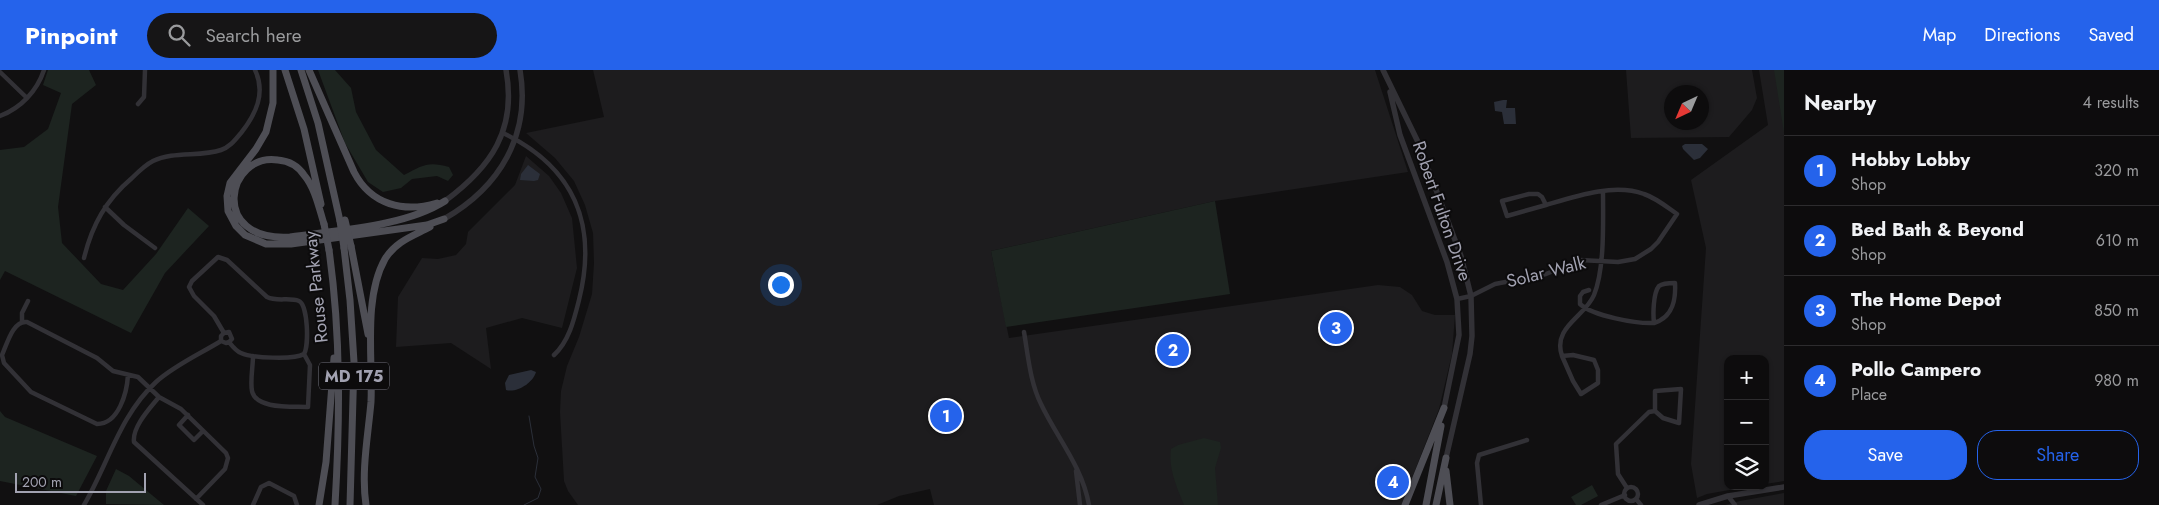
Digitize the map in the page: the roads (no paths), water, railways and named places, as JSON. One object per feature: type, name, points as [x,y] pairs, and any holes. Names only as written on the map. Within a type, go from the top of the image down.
[{"type":"main road","points":[[273,70],[273,103],[266,132],[256,149],[230,183],[227,196],[228,211],[236,226],[244,235],[266,244],[291,244],[427,225],[444,219]]},
{"type":"main road","name":"Rouse Parkway","points":[[285,70],[304,129],[317,180],[334,290],[337,330],[338,400],[335,505]]},
{"type":"main road","name":"Rouse Parkway","points":[[301,70],[318,123],[347,247],[354,362],[350,505]]},
{"type":"main road","points":[[309,70],[354,172],[369,192],[384,202],[402,207],[420,207],[445,201]]},
{"type":"main road","points":[[324,224],[308,181],[300,170],[290,163],[275,159],[263,160],[250,167],[238,180],[234,194],[238,216],[251,230],[270,238],[290,237],[410,218],[433,209],[445,201]]},
{"type":"main road","points":[[366,505],[364,482],[373,302],[378,279],[384,262],[399,242],[444,219]]},
{"type":"main road","points":[[347,247],[364,308],[371,367]]},
{"type":"main road","points":[[319,505],[326,462],[337,330]]},
{"type":"main road","points":[[1405,505],[1444,408]]},
{"type":"main road","points":[[1426,505],[1444,408]]},
{"type":"main road","points":[[1436,505],[1446,458]]},
{"type":"main road","points":[[1446,458],[1446,480],[1450,505]]},
{"type":"street","points":[[0,116],[15,108],[27,98],[40,81],[44,70]]},
{"type":"street","points":[[138,104],[144,96],[145,70]]},
{"type":"street","points":[[84,258],[93,228],[105,207],[124,184],[152,162],[217,151],[233,142],[252,118],[257,107],[260,87],[255,70]]},
{"type":"street","points":[[445,201],[485,166],[503,133],[508,106],[506,70]]},
{"type":"street","points":[[444,219],[471,201],[488,185],[502,167],[515,138],[522,106],[520,70]]},
{"type":"street","name":"Robert Fulton Drive","points":[[1382,70],[1418,142],[1460,256],[1471,296],[1472,336],[1470,354],[1446,458]]},
{"type":"street","points":[[0,72],[27,98]]},
{"type":"street","name":"Robert Fulton Drive","points":[[1390,87],[1400,135],[1447,262],[1457,299],[1459,335],[1444,408]]},
{"type":"street","points":[[503,133],[515,138],[539,154],[557,171],[573,195],[584,228],[585,257],[581,291],[567,338],[554,356]]},
{"type":"street","points":[[1546,205],[1542,197],[1534,194],[1502,202],[1507,216],[1546,205],[1590,192],[1602,191],[1603,222],[1600,261],[1594,294],[1585,308],[1564,332],[1560,348],[1562,356],[1573,381],[1581,394],[1598,383],[1598,370],[1594,360],[1573,355],[1562,356]]},
{"type":"street","name":"Solar Walk","points":[[1457,299],[1471,296],[1495,284],[1546,274],[1575,262],[1623,262],[1641,256],[1658,242],[1677,214],[1646,194],[1634,191],[1602,191]]},
{"type":"street","points":[[105,207],[124,225],[156,248]]},
{"type":"street","points":[[224,332],[214,316],[194,296],[190,287],[192,281],[218,257],[225,258],[267,297],[274,300],[297,300],[302,303],[305,309],[307,345],[304,354],[310,366],[308,407],[267,405],[257,399],[252,390],[253,356]]},
{"type":"street","points":[[1589,290],[1580,296],[1580,304],[1585,308],[1597,313],[1654,323],[1665,318],[1672,308],[1675,283],[1661,284],[1658,288],[1652,313],[1654,323]]},
{"type":"street","points":[[28,301],[22,313],[22,321],[15,327],[2,357],[4,363],[35,395],[93,423],[103,424],[112,417],[121,405],[128,375]]},
{"type":"street","points":[[22,321],[97,358],[113,371],[138,378],[159,398],[177,406],[188,415],[226,453],[228,462],[225,469],[196,499]]},
{"type":"street","points":[[221,341],[221,336],[224,332]]},
{"type":"street","points":[[224,332],[229,332],[232,335],[230,342]]},
{"type":"street","points":[[1024,332],[1037,394],[1076,467],[1085,488],[1088,505]]},
{"type":"street","points":[[84,505],[127,418],[150,388],[174,369],[221,341],[230,342]]},
{"type":"street","points":[[230,342],[238,351],[253,356],[295,358],[304,354]]},
{"type":"street","points":[[1681,390],[1679,423],[1663,418],[1655,411],[1655,391],[1681,390]]},
{"type":"street","points":[[159,398],[139,424],[133,437],[134,442],[203,505]]},
{"type":"street","points":[[1625,495],[1627,488],[1616,469],[1616,444],[1646,414],[1655,411]]},
{"type":"street","points":[[188,415],[179,425],[194,440],[204,431]]},
{"type":"street","points":[[1481,505],[1477,464],[1479,456],[1527,440]]},
{"type":"street","points":[[1076,467],[1080,505]]},
{"type":"street","points":[[252,505],[261,487],[269,483],[294,496],[297,505]]},
{"type":"street","points":[[1699,505],[1728,496],[1784,487]]},
{"type":"street","points":[[1627,488],[1637,489],[1636,499]]},
{"type":"street","points":[[1625,495],[1629,500],[1636,499]]},
{"type":"street","points":[[1601,505],[1625,495]]},
{"type":"street","points":[[1728,496],[1734,505]]},
{"type":"street","points":[[1636,499],[1641,505]]},
{"type":"waterway","points":[[524,505],[538,498],[541,489],[535,477],[538,458],[529,416]]},
{"type":"place","name":"The Home Depot","points":[[1336,328]]},
{"type":"place","name":"Bed Bath & Beyond","points":[[1173,350]]},
{"type":"place","name":"Hobby Lobby","points":[[946,416]]},
{"type":"place","name":"Pollo Campero","points":[[1393,482]]}]
